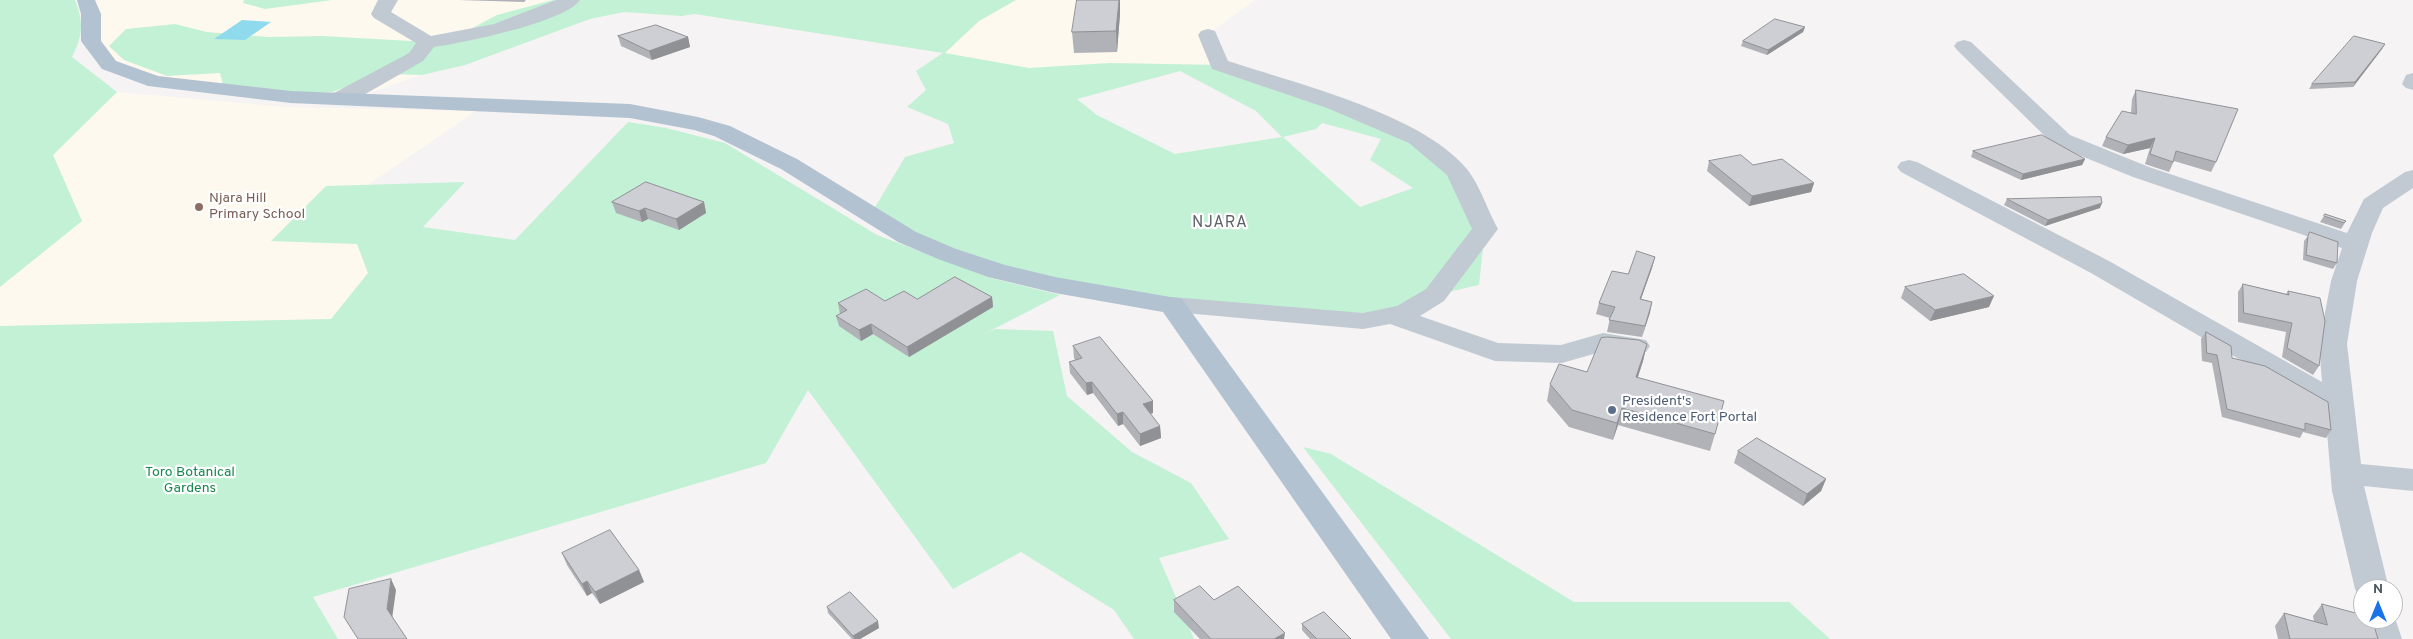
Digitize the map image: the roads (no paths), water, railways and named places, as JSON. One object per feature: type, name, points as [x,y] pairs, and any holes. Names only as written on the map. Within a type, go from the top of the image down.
[{"type":"main road","points":[[86,0],[91,14],[91,41],[109,65],[155,82],[291,97],[630,111],[698,124],[722,131],[789,164],[907,238],[946,254],[997,271],[1045,282],[1172,304],[1411,639]]},
{"type":"street","points":[[389,0],[383,5],[381,14],[428,42],[494,31],[524,21],[571,0]]},
{"type":"street","points":[[1172,304],[1363,321],[1405,313],[1435,295],[1485,230],[1457,172],[1417,138],[1335,103],[1219,65],[1208,34]]},
{"type":"street","points":[[340,98],[416,57],[428,42]]},
{"type":"street","points":[[1964,46],[2062,140],[2141,172],[2355,244]]},
{"type":"street","points":[[2413,79],[2413,84]]},
{"type":"street","points":[[1909,167],[2100,267],[2337,403]]},
{"type":"street","points":[[2370,579],[2345,473],[2333,344],[2344,281],[2355,244],[2373,204],[2413,177]]},
{"type":"street","points":[[1391,315],[1495,352],[1562,354],[1603,342],[1643,347]]},
{"type":"street","points":[[2345,473],[2413,480]]},
{"type":"water","points":[[242,20],[271,22],[245,40],[214,39]]},
{"type":"place","name":"Njara Hill Primary School","points":[[199,207]]},
{"type":"place","name":"President's Residence Fort Portal","points":[[1612,410]]},
{"type":"district","name":"NJARA","points":[[1220,224]]},
{"type":"park label","name":"Toro Botanical Gardens","points":[[190,482]]}]
